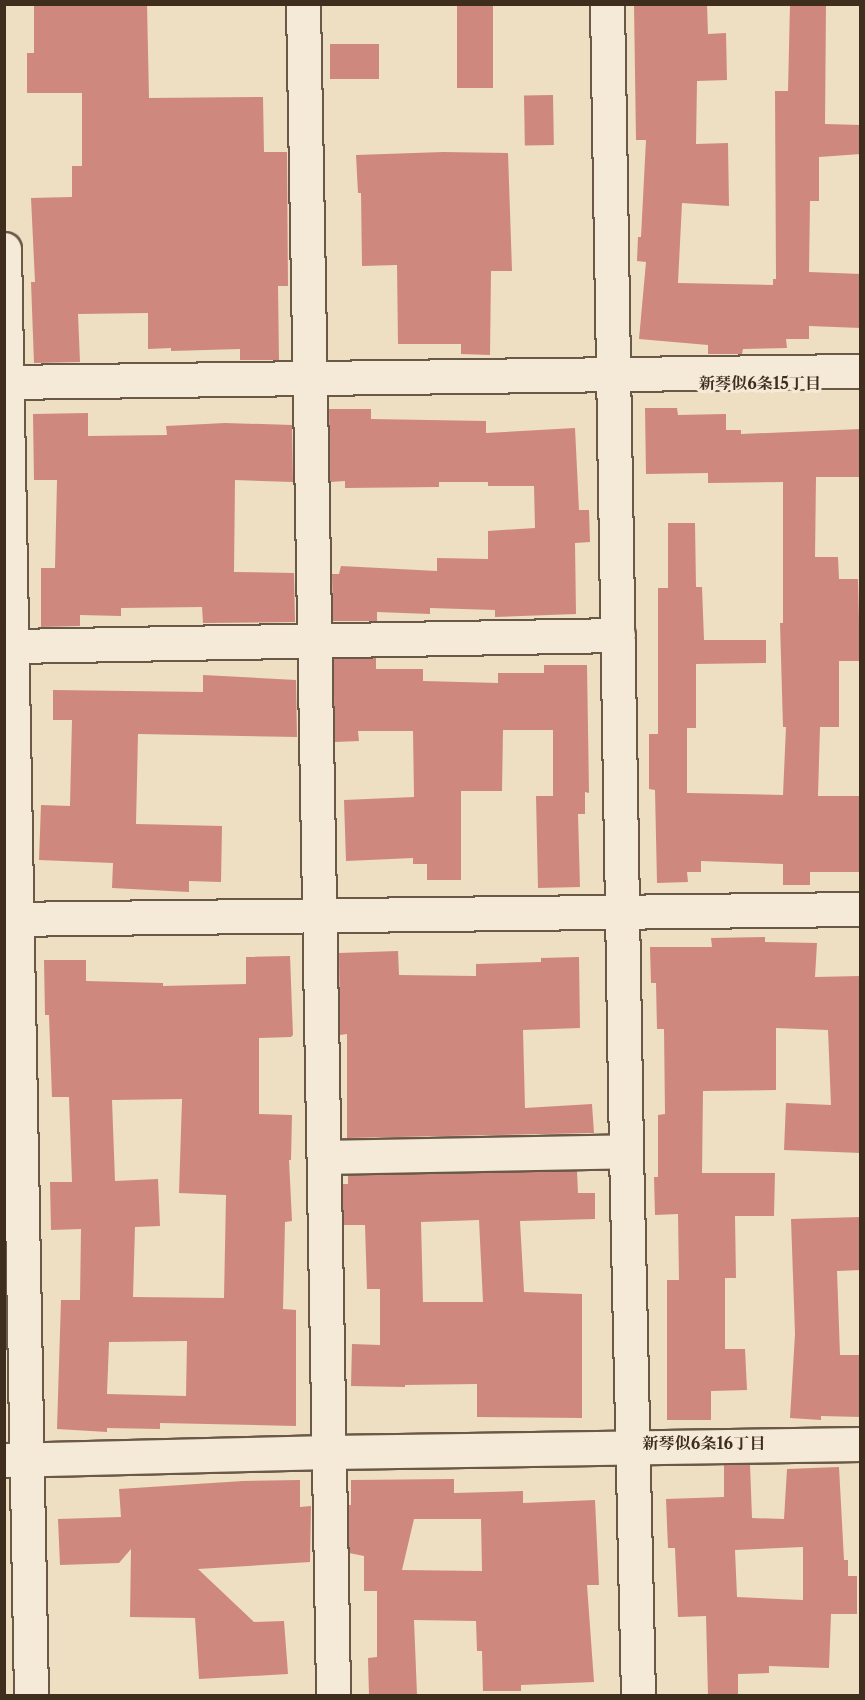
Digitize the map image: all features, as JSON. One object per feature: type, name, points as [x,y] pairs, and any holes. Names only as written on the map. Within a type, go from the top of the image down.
[{"type":"street","points":[[303,4],[333,1695]]},
{"type":"street","points":[[607,4],[626,1151],[638,1695]]},
{"type":"street","points":[[4,249],[5,382],[13,646],[11,919],[16,1460],[31,1695]]},
{"type":"street","points":[[5,382],[861,371]]},
{"type":"street","points":[[13,646],[618,635]]},
{"type":"street","points":[[11,919],[861,909]]},
{"type":"street","points":[[324,1157],[626,1151]]},
{"type":"street","points":[[16,1460],[329,1452],[861,1444]]},
{"type":"building","points":[[34,4],[147,4],[149,98],[263,97],[264,152],[287,152],[288,286],[278,286],[279,360],[240,360],[240,349],[171,351],[171,348],[148,349],[148,313],[78,314],[80,362],[34,363],[31,282],[35,282],[31,198],[72,197],[72,166],[82,166],[82,93],[27,93],[27,53],[34,53]]},
{"type":"building","points":[[457,4],[493,4],[493,88],[457,88]]},
{"type":"building","points":[[707,4],[708,34],[726,33],[727,80],[697,81],[696,144],[728,143],[729,206],[682,203],[678,283],[773,285],[773,279],[776,279],[775,91],[788,91],[790,4],[826,4],[825,124],[861,125],[861,154],[819,157],[819,201],[810,201],[809,272],[861,274],[861,328],[809,326],[809,339],[786,339],[787,348],[743,349],[742,354],[708,354],[708,345],[639,339],[646,262],[637,261],[638,237],[641,237],[646,140],[636,140],[634,5]]},
{"type":"building","points":[[330,44],[379,44],[379,79],[330,79]]},
{"type":"building","points":[[553,95],[554,145],[525,145],[524,96]]},
{"type":"building","points":[[443,152],[508,153],[512,271],[491,271],[490,355],[461,354],[461,344],[398,344],[397,265],[362,266],[361,193],[358,193],[356,155]]},
{"type":"building","points":[[645,408],[677,408],[678,415],[726,414],[726,430],[741,430],[741,434],[861,429],[861,477],[816,477],[815,557],[838,557],[839,579],[858,579],[860,661],[839,661],[839,727],[820,727],[818,796],[861,796],[861,872],[810,872],[810,885],[783,885],[783,864],[701,861],[701,872],[687,872],[688,882],[657,883],[655,790],[649,789],[649,734],[658,734],[658,588],[668,588],[668,523],[695,523],[696,587],[702,587],[704,640],[766,640],[766,663],[696,664],[696,728],[687,728],[687,793],[783,795],[786,727],[783,727],[780,623],[783,623],[783,482],[708,483],[708,473],[646,474]]},
{"type":"building","points":[[329,409],[371,409],[371,419],[486,421],[486,433],[575,428],[579,510],[589,510],[590,542],[575,543],[576,614],[495,617],[495,610],[430,608],[430,614],[377,612],[377,621],[333,621],[332,574],[339,574],[341,566],[437,571],[437,558],[488,559],[488,531],[535,528],[534,486],[488,486],[488,482],[439,482],[439,487],[345,488],[345,481],[330,482]]},
{"type":"building","points":[[88,413],[88,436],[167,435],[166,426],[225,423],[292,425],[293,482],[235,480],[234,572],[294,573],[295,622],[203,623],[202,607],[121,608],[121,616],[80,615],[80,626],[41,627],[41,568],[55,568],[57,480],[34,480],[33,414]]},
{"type":"building","points":[[376,658],[376,669],[423,669],[423,681],[498,683],[498,673],[544,673],[544,665],[587,665],[589,793],[585,792],[585,814],[578,814],[580,887],[538,888],[536,796],[553,796],[553,730],[503,730],[502,791],[461,791],[461,880],[427,880],[427,864],[413,864],[413,858],[346,861],[344,800],[414,797],[413,731],[358,731],[359,741],[335,742],[333,659]]},
{"type":"building","points":[[203,675],[296,680],[297,737],[138,734],[136,824],[222,826],[221,882],[189,881],[189,892],[112,888],[113,863],[39,860],[41,805],[70,806],[72,720],[53,720],[53,690],[203,692]]},
{"type":"building","points":[[765,937],[765,942],[817,943],[815,977],[861,976],[861,1153],[784,1150],[786,1103],[831,1105],[828,1030],[776,1028],[776,1090],[703,1091],[702,1173],[775,1173],[774,1216],[735,1216],[736,1278],[725,1278],[725,1349],[745,1349],[747,1390],[711,1391],[711,1420],[667,1420],[667,1280],[679,1280],[678,1214],[655,1215],[654,1177],[658,1177],[658,1115],[665,1114],[664,1029],[657,1029],[656,983],[651,983],[650,947],[712,947],[711,938]]},
{"type":"building","points":[[398,951],[399,975],[476,976],[476,964],[541,962],[541,958],[579,957],[580,1028],[523,1030],[525,1108],[592,1104],[594,1133],[347,1138],[347,1034],[340,1035],[339,953]]},
{"type":"building","points":[[290,956],[293,1035],[291,1037],[259,1038],[259,1114],[292,1115],[291,1160],[289,1160],[292,1221],[285,1222],[283,1309],[296,1310],[296,1426],[160,1423],[160,1429],[107,1428],[107,1432],[57,1429],[61,1300],[80,1300],[81,1229],[51,1230],[50,1182],[72,1182],[69,1097],[52,1097],[49,1015],[45,1015],[44,960],[86,960],[86,981],[163,983],[163,986],[246,984],[246,957]],"holes":[[[182,1099],[179,1193],[226,1195],[224,1298],[133,1297],[135,1227],[160,1226],[158,1179],[115,1181],[112,1100]],[[187,1341],[186,1396],[107,1394],[109,1342]]]},
{"type":"building","points":[[577,1171],[578,1193],[595,1193],[595,1219],[520,1221],[524,1292],[582,1294],[582,1418],[477,1417],[477,1384],[405,1385],[405,1387],[351,1386],[352,1344],[380,1345],[380,1289],[367,1289],[365,1225],[343,1225],[343,1184],[348,1184],[348,1175]],"holes":[[[479,1220],[483,1302],[423,1302],[421,1222]]]},
{"type":"building","points":[[861,1217],[861,1270],[837,1271],[840,1355],[861,1355],[861,1417],[821,1416],[821,1420],[790,1418],[795,1334],[791,1219]]},
{"type":"building","points":[[750,1464],[752,1518],[784,1519],[787,1469],[839,1467],[844,1560],[848,1560],[848,1576],[857,1576],[857,1614],[831,1614],[829,1668],[769,1666],[769,1673],[738,1674],[738,1695],[708,1695],[706,1616],[678,1617],[675,1548],[668,1548],[666,1499],[724,1497],[724,1465]],"holes":[[[803,1547],[803,1600],[737,1597],[735,1550]]]},
{"type":"building","points":[[454,1479],[454,1493],[523,1491],[523,1503],[595,1500],[599,1585],[587,1585],[594,1682],[521,1685],[521,1691],[483,1691],[482,1651],[477,1651],[476,1621],[414,1620],[417,1695],[369,1695],[368,1658],[377,1657],[377,1591],[364,1591],[364,1556],[349,1553],[348,1505],[351,1505],[351,1480]],"holes":[[[414,1519],[481,1519],[482,1571],[402,1570]]]},
{"type":"building","points":[[300,1480],[300,1507],[311,1506],[310,1562],[198,1569],[254,1622],[284,1621],[288,1674],[199,1679],[195,1618],[130,1617],[131,1549],[119,1563],[60,1565],[58,1519],[121,1517],[119,1489],[243,1481]]},
{"type":"district","name":"新琴似6条15丁目","points":[[760,383]]},
{"type":"district","name":"新琴似6条16丁目","points":[[704,1443]]}]
